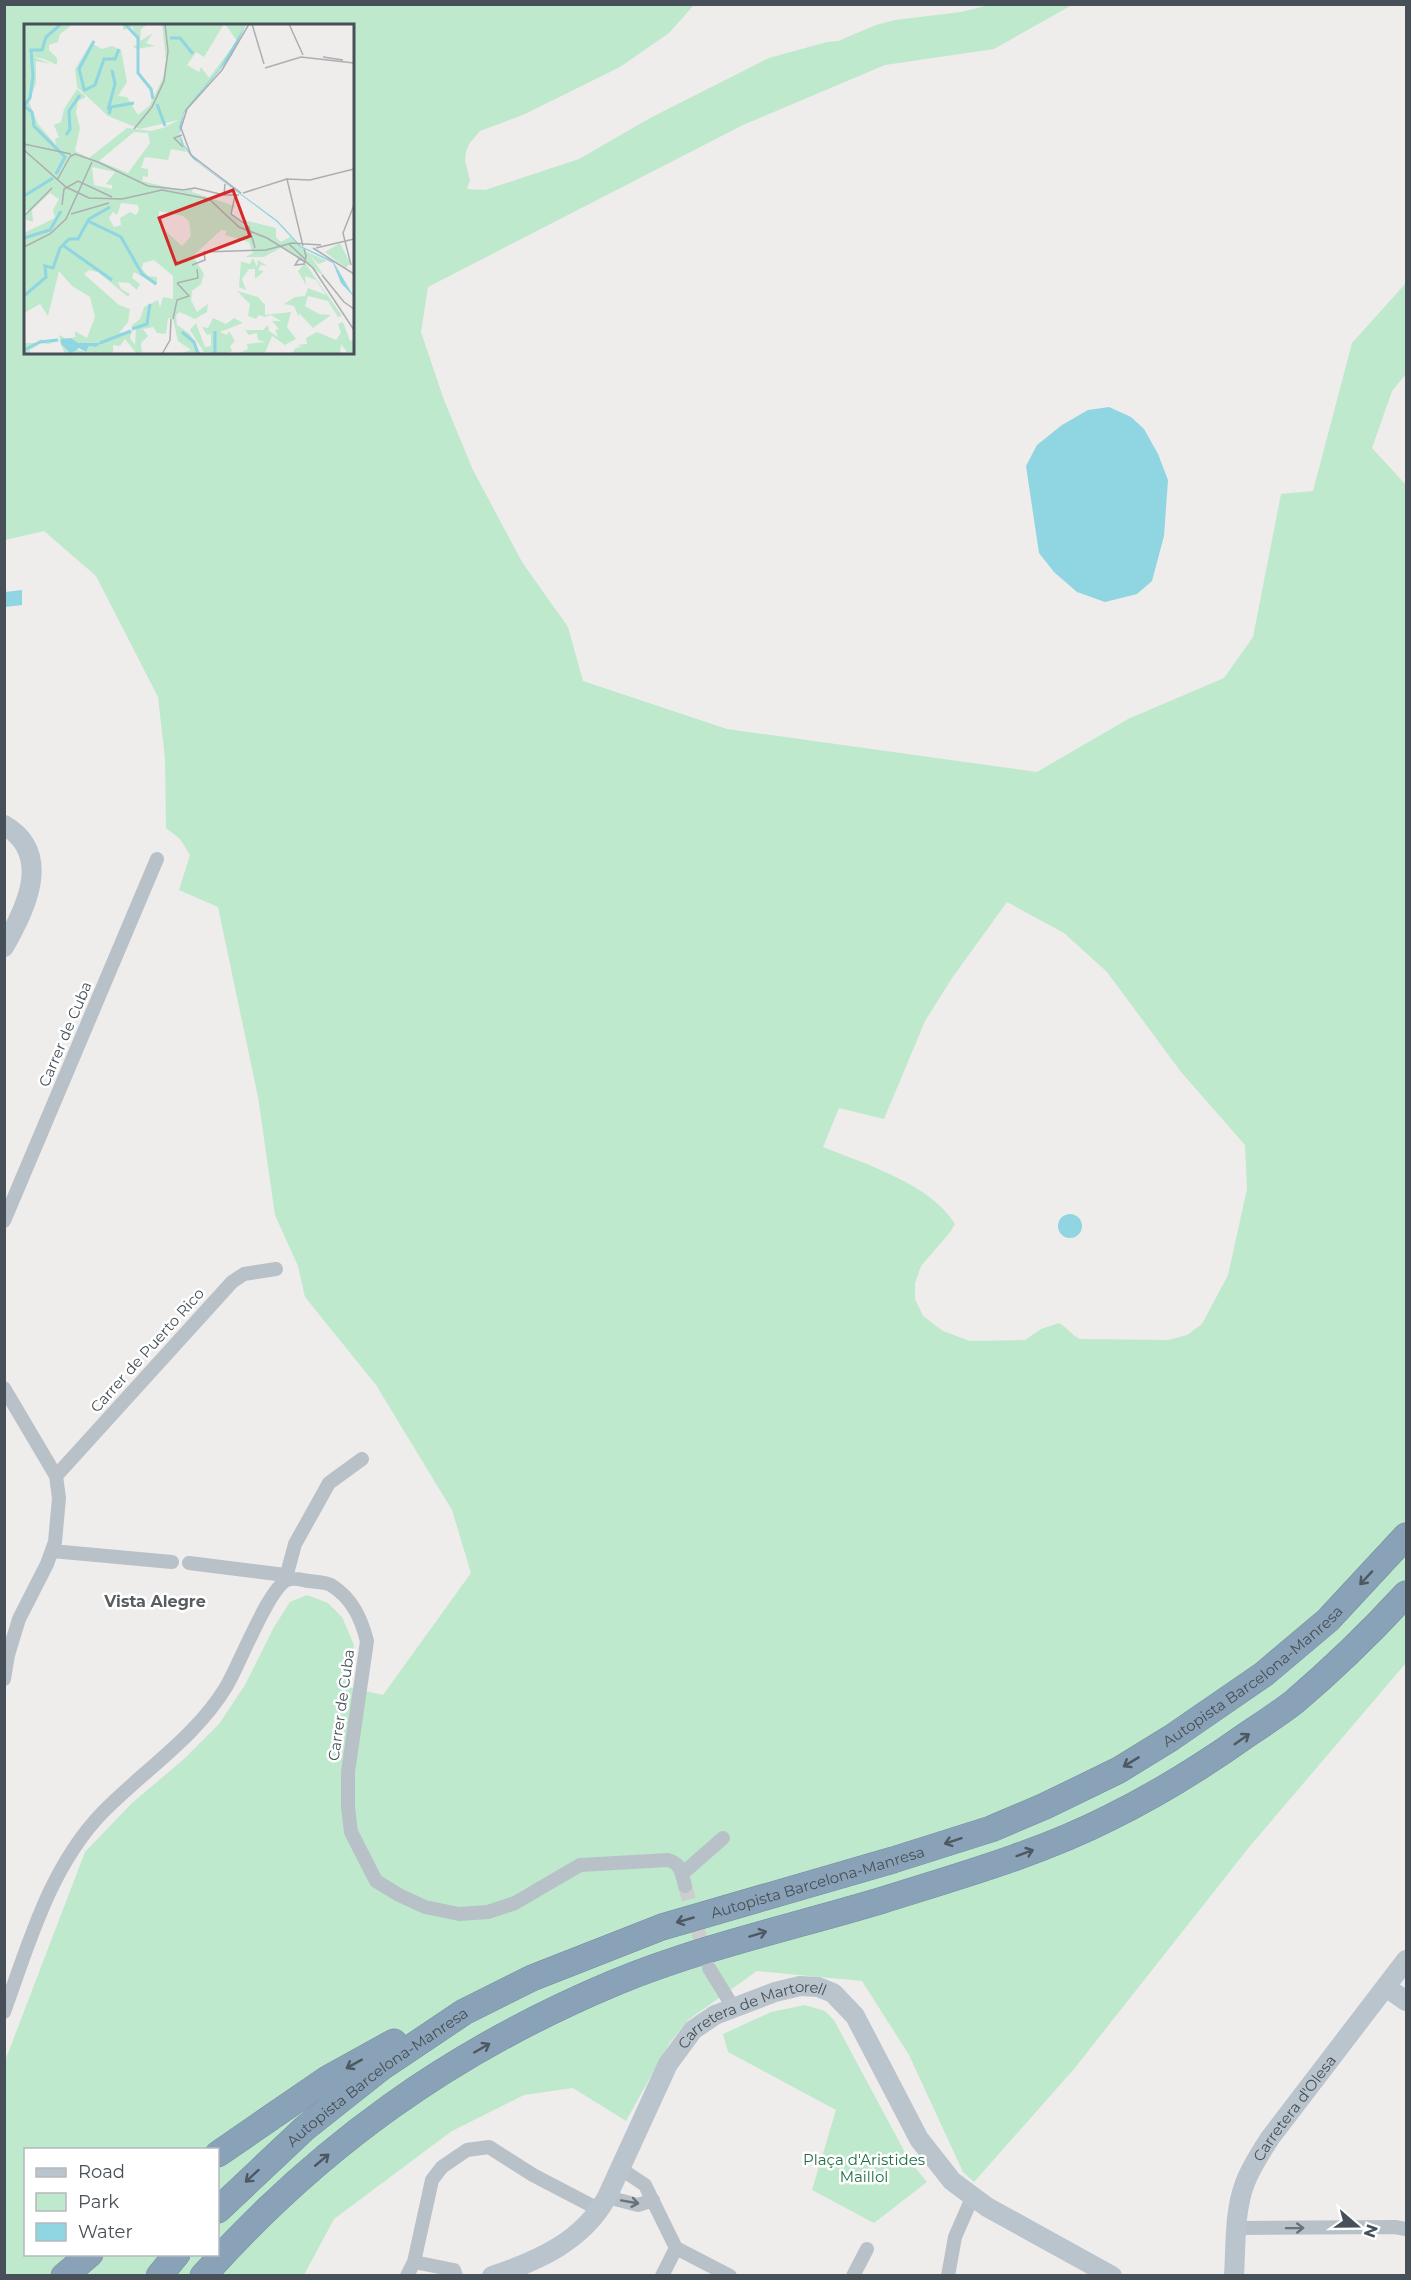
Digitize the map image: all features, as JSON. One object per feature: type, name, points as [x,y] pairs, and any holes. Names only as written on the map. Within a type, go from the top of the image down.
[{"type":"highway","name":"Autopista Barcelona-Manresa","points":[[219,2209],[305,2128],[382,2067],[464,2012],[532,1978],[662,1927],[991,1829],[1119,1770],[1171,1738],[1264,1674],[1328,1620],[1407,1536]]},
{"type":"highway","name":"Autopista Barcelona-Manresa","points":[[203,2276],[277,2197],[370,2120],[434,2075],[524,2024],[614,1983],[681,1957],[880,1901],[1029,1852],[1107,1819],[1194,1772],[1292,1703],[1362,1641],[1407,1594]]},
{"type":"highway","points":[[219,2153],[327,2079],[402,2037],[464,2012]]},
{"type":"highway","points":[[64,2276],[88,2256]]},
{"type":"highway","points":[[159,2276],[175,2256]]},
{"type":"street","points":[[4,825],[15,832],[23,844],[30,856],[33,870],[27,902],[4,947]]},
{"type":"street","name":"Carrer de Cuba","points":[[4,1221],[157,860]]},
{"type":"street","name":"Carrer de Puerto Rico","points":[[56,1476],[232,1282],[244,1274],[276,1269]]},
{"type":"street","points":[[4,1388],[56,1476],[59,1498],[52,1551],[19,1619],[8,1655],[4,1679]]},
{"type":"street","points":[[4,2012],[35,1926],[57,1876],[79,1841],[101,1814],[205,1716],[227,1686],[272,1596],[285,1578],[295,1544],[329,1483],[362,1459]]},
{"type":"street","points":[[52,1551],[172,1562]]},
{"type":"street","name":"Carrer de Cuba","points":[[189,1563],[330,1584],[352,1605],[362,1622],[367,1641],[348,1772],[351,1832],[376,1881],[399,1895],[425,1907],[459,1914],[488,1912],[515,1903],[580,1865],[668,1860],[676,1862],[683,1880],[723,1838]]},
{"type":"street","name":"Carretera d'Olesa","points":[[1233,2276],[1242,2192],[1256,2161],[1270,2138],[1407,1960]]},
{"type":"street","points":[[709,1968],[733,2007]]},
{"type":"street","name":"Carretera de Martorell","points":[[492,2276],[549,2253],[572,2238],[595,2218],[621,2169],[663,2074],[677,2050],[702,2022],[733,2007],[774,1992],[800,1986],[818,1987],[833,1993],[855,2016],[930,2156],[952,2181],[972,2198],[1112,2276]]},
{"type":"street","points":[[1386,1987],[1407,2001]]},
{"type":"street","points":[[407,2276],[414,2262],[432,2180],[442,2167],[467,2150],[489,2147],[533,2175],[604,2204],[638,2205],[653,2200]]},
{"type":"street","points":[[621,2169],[645,2185],[676,2248],[730,2276]]},
{"type":"street","points":[[948,2276],[955,2237],[972,2198]]},
{"type":"street","points":[[1237,2228],[1395,2227],[1407,2229]]},
{"type":"street","points":[[662,2276],[676,2248]]},
{"type":"street","points":[[853,2276],[867,2248]]},
{"type":"street","points":[[526,2276],[549,2253]]},
{"type":"street","points":[[414,2262],[454,2270],[456,2276]]},
{"type":"green space","points":[[5,5],[694,5],[669,33],[620,67],[525,114],[480,131],[469,144],[466,152],[465,161],[470,180],[467,189],[485,190],[579,159],[650,118],[769,58],[838,41],[876,25],[895,20],[961,12],[989,5],[1072,5],[994,49],[885,65],[743,125],[428,287],[421,332],[444,400],[473,470],[522,562],[568,627],[583,681],[727,729],[1037,772],[1128,719],[1224,678],[1253,637],[1281,494],[1313,491],[1352,343],[1406,283],[1406,374],[1392,391],[1372,448],[1406,485],[1406,1663],[1250,1846],[1074,2069],[974,2182],[963,2172],[909,2055],[862,1981],[757,1971],[688,2020],[669,2044],[626,2121],[573,2088],[524,2095],[452,2131],[334,2219],[304,2275],[5,2275],[5,2061],[85,1852],[132,1803],[184,1759],[219,1724],[245,1685],[274,1627],[290,1602],[307,1595],[328,1603],[342,1617],[354,1645],[347,1687],[383,1695],[471,1573],[452,1510],[376,1385],[305,1297],[298,1266],[275,1215],[258,1097],[218,907],[179,890],[190,855],[180,839],[166,828],[165,759],[158,697],[96,576],[44,531],[5,540]],"holes":[[[1007,902],[1064,933],[1107,972],[1181,1072],[1245,1145],[1247,1189],[1228,1275],[1202,1324],[1187,1335],[1168,1340],[1080,1339],[1059,1323],[1041,1329],[1025,1340],[970,1341],[943,1331],[923,1316],[915,1299],[915,1283],[921,1266],[955,1224],[930,1197],[914,1187],[877,1168],[823,1147],[839,1108],[884,1119],[925,1021],[952,978]]]},
{"type":"green space","name":"Plaça d'Aristides Maillol","points":[[805,2005],[825,2011],[834,2020],[909,2160],[927,2182],[874,2223],[812,2190],[836,2110],[728,2052],[723,2034],[771,2012]]},
{"type":"water","points":[[1109,407],[1131,417],[1144,429],[1158,454],[1168,480],[1164,536],[1152,581],[1137,594],[1105,602],[1077,592],[1054,572],[1039,553],[1026,466],[1037,445],[1062,425],[1088,410]]},
{"type":"water","points":[[22,590],[22,605],[5,607],[5,592]]},
{"type":"water","points":[[1070,1214],[1079,1217],[1082,1226],[1079,1235],[1070,1238],[1061,1235],[1058,1226],[1061,1217]]},
{"type":"tunnel","points":[[685,1886],[705,1955]]},
{"type":"district","name":"Vista Alegre","points":[[155,1601]]}]
